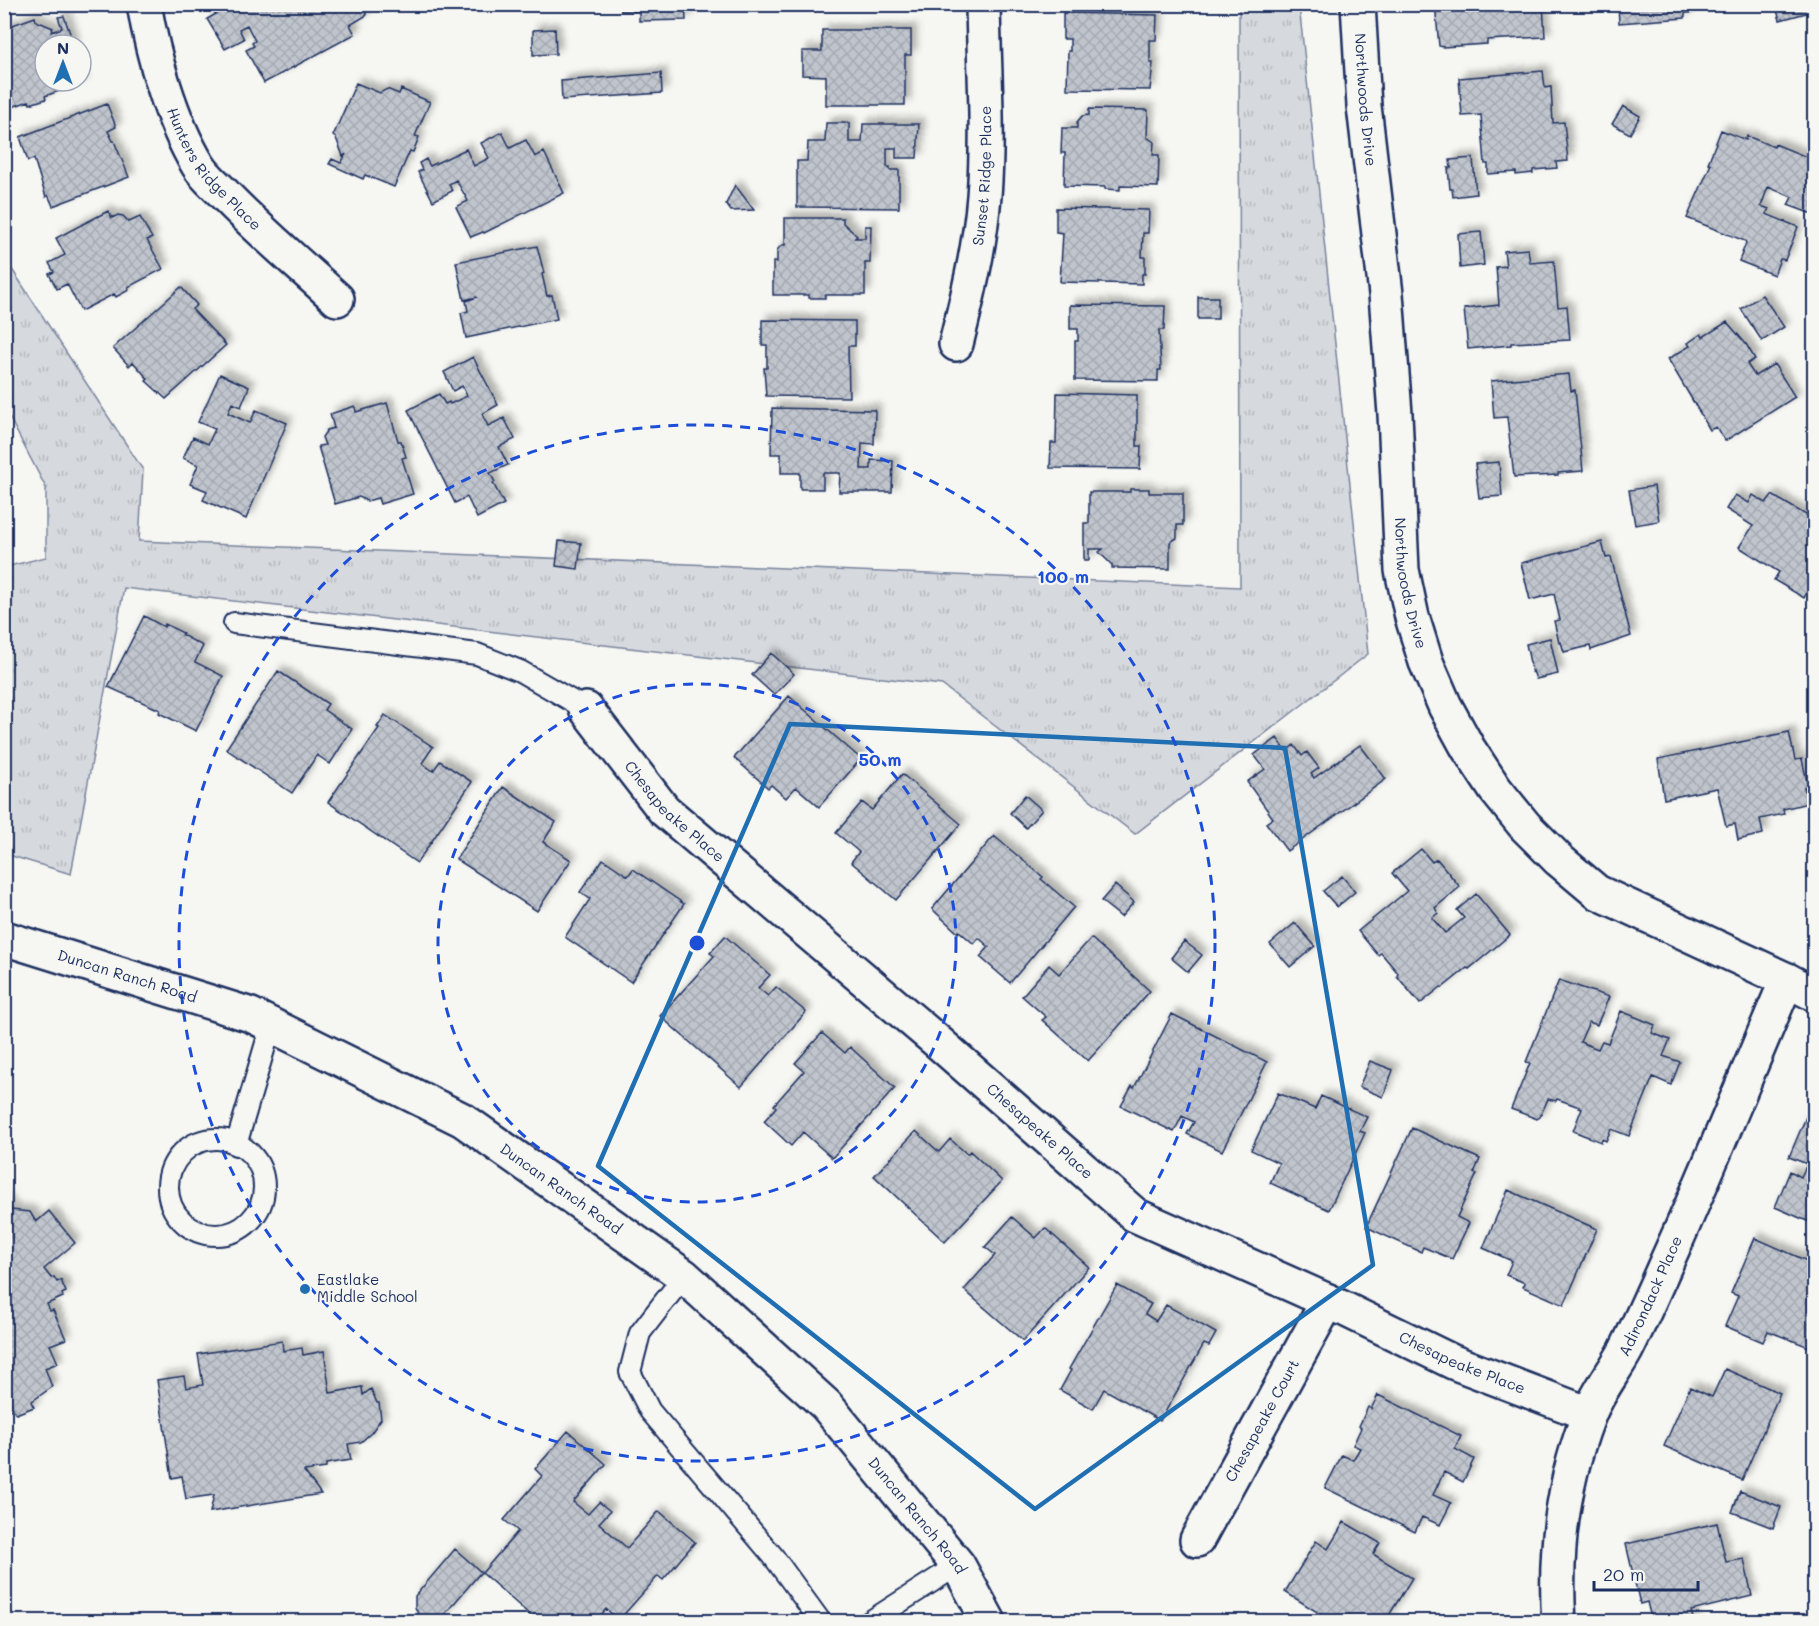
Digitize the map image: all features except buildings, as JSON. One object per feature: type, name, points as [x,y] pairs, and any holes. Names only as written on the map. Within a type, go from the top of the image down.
[{"type":"street","name":"Hunters Ridge Place","points":[[144,4],[148,29],[166,89],[180,127],[199,167],[239,209],[337,299]]},
{"type":"street","name":"Sunset Ridge Place","points":[[956,344],[974,270],[984,198],[986,163],[983,4]]},
{"type":"street","name":"Northwoods Drive","points":[[1358,4],[1364,106],[1386,294],[1395,414],[1402,570],[1419,640],[1445,706],[1468,748],[1525,826],[1559,860],[1597,892],[1801,987]]},
{"type":"street","name":"Chesapeake Place","points":[[586,709],[664,810],[910,1018],[1135,1215],[1328,1301],[1453,1362],[1589,1414]]},
{"type":"street","name":"Duncan Ranch Road","points":[[4,938],[251,1015],[463,1120],[684,1276],[826,1405],[958,1565],[989,1622]]},
{"type":"street","name":"Adirondack Place","points":[[1559,1622],[1557,1569],[1559,1534],[1575,1453],[1589,1414],[1626,1351],[1710,1164],[1801,987]]},
{"type":"street","name":"Chesapeake Court","points":[[1197,1540],[1328,1301]]},
{"type":"lane","points":[[234,623],[477,654],[520,671],[586,709]]},
{"type":"lane","points":[[236,1144],[271,1026]]},
{"type":"lane","points":[[220,1140],[236,1144],[250,1154],[259,1167],[264,1184],[262,1200],[255,1215],[243,1227],[228,1234],[213,1235],[198,1232],[180,1219],[169,1200],[167,1185],[171,1170],[178,1157],[190,1147],[203,1141],[220,1140]]},
{"type":"lane","points":[[684,1276],[640,1333],[630,1372],[650,1412],[773,1556],[820,1622]]},
{"type":"lane","points":[[869,1622],[958,1565]]},
{"type":"highlighted area","points":[[790,724],[1285,748],[1373,1265],[1035,1509],[598,1166]]},
{"type":"green space","points":[[1239,5],[1299,5],[1368,654],[1135,834],[942,685],[124,588],[71,874],[5,854],[5,567],[46,557],[46,488],[5,409],[4,257],[143,470],[139,541],[1240,587]]},
{"type":"place","name":"Eastlake Middle School","points":[[305,1289]]}]
